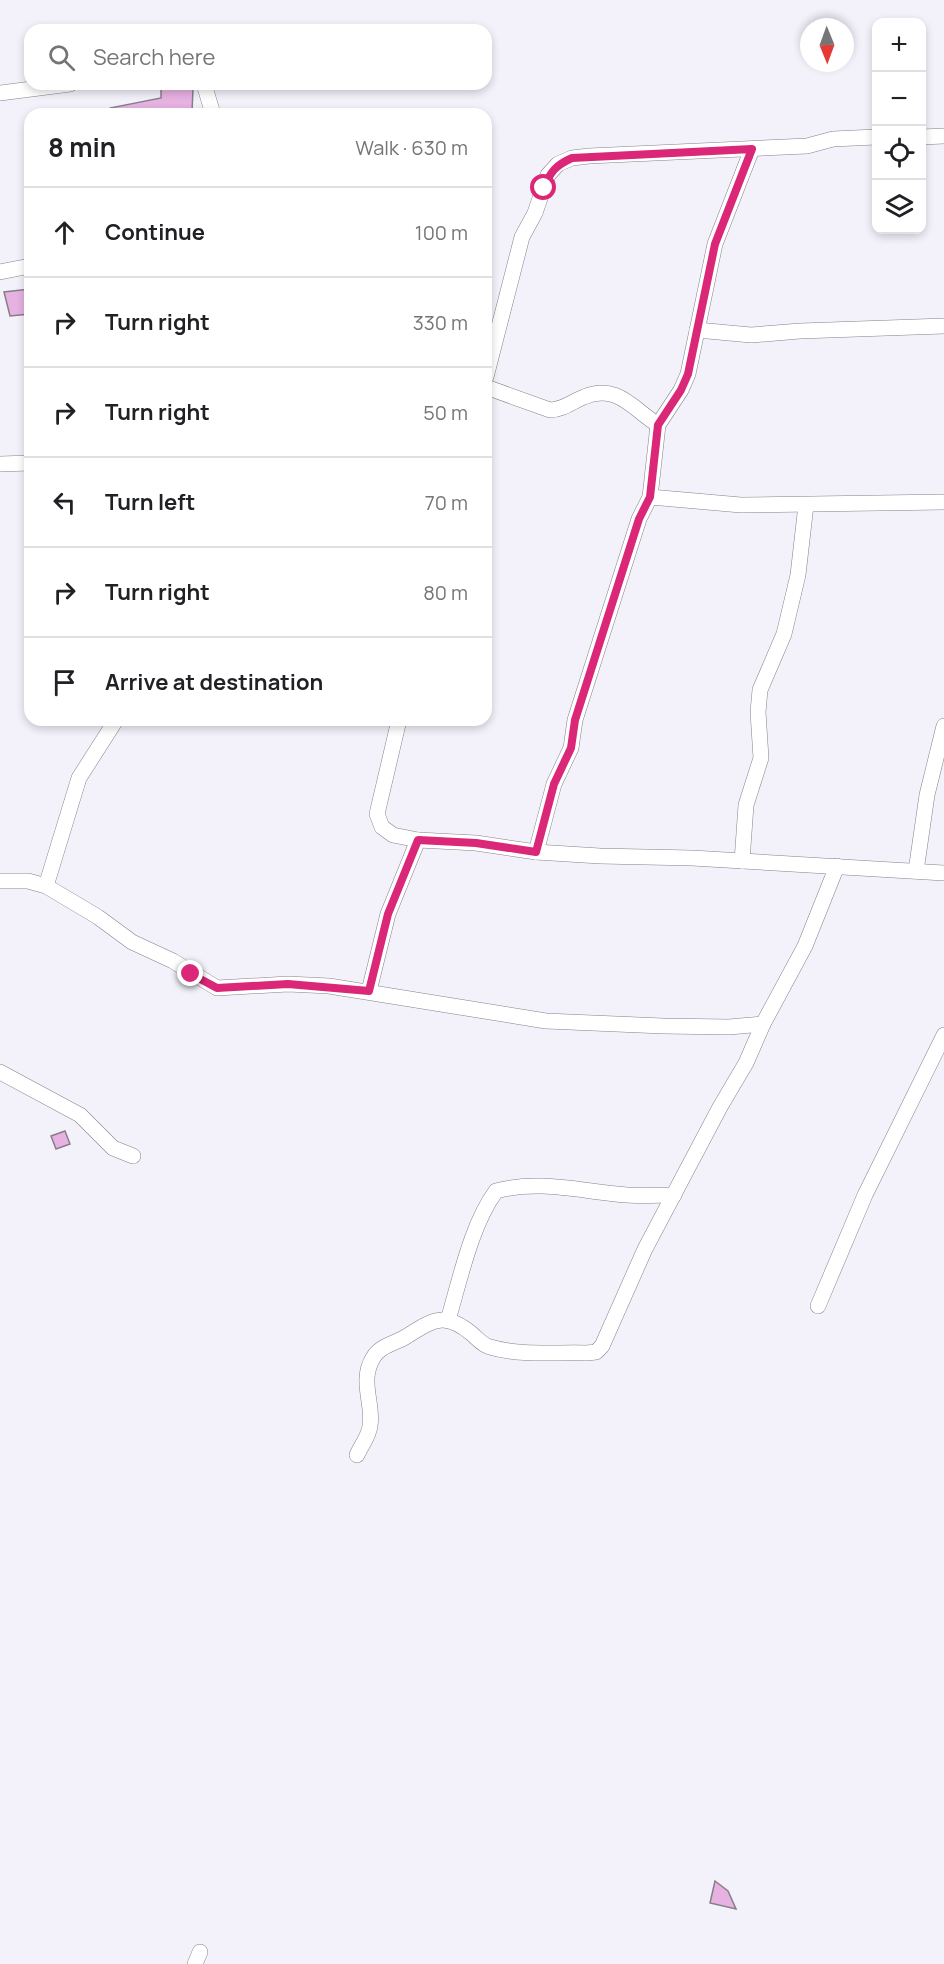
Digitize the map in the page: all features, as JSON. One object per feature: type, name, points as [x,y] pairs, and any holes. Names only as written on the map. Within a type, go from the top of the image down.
[{"type":"street","points":[[0,93],[24,90]]},
{"type":"street","points":[[206,90],[211,108]]},
{"type":"street","points":[[926,137],[944,136]]},
{"type":"street","points":[[492,354],[522,237],[535,213],[548,175],[558,164],[572,158],[589,156],[807,146],[833,139],[872,137]]},
{"type":"street","points":[[536,852],[554,784],[571,748],[575,720],[583,702],[590,672],[639,519],[650,497],[658,425],[681,390],[688,374],[693,340],[715,244],[752,149]]},
{"type":"street","points":[[0,272],[24,267]]},
{"type":"street","points":[[697,330],[751,335],[944,326]]},
{"type":"street","points":[[492,389],[550,410],[559,409],[598,392],[614,393],[658,425]]},
{"type":"street","points":[[0,464],[24,463]]},
{"type":"street","points":[[650,497],[741,505],[944,502]]},
{"type":"street","points":[[742,861],[746,805],[761,758],[758,712],[760,690],[784,634],[798,575],[806,505]]},
{"type":"street","points":[[46,886],[79,778],[112,726]]},
{"type":"street","points":[[398,726],[377,814],[382,827],[393,835],[418,840],[476,843],[536,852],[944,873]]},
{"type":"street","points":[[916,871],[927,795],[944,726]]},
{"type":"street","points":[[369,991],[388,914],[418,840]]},
{"type":"street","points":[[357,1455],[371,1424],[367,1390],[368,1371],[373,1358],[381,1348],[408,1336],[428,1321],[448,1320],[490,1347],[519,1352],[596,1352],[602,1346],[645,1249],[720,1107],[746,1064],[763,1024],[805,946],[837,866]]},
{"type":"street","points":[[0,881],[28,881],[46,886],[89,911],[132,942],[173,961],[213,987],[288,984],[369,991],[546,1021],[729,1027],[763,1024]]},
{"type":"street","points":[[818,1306],[864,1195],[944,1035]]},
{"type":"street","points":[[0,1072],[80,1115],[112,1148],[133,1156]]},
{"type":"street","points":[[448,1320],[468,1254],[490,1200],[496,1191],[527,1186],[571,1187],[628,1195],[674,1195]]},
{"type":"building","points":[[161,90],[193,90],[192,108],[110,108],[161,98]]},
{"type":"building","points":[[24,290],[24,315],[10,316],[4,292]]},
{"type":"building","points":[[65,1131],[70,1144],[56,1149],[51,1136]]},
{"type":"building","points":[[715,1881],[728,1891],[736,1909],[710,1903]]},
{"type":"route","points":[[191,974],[217,988],[288,984],[369,991],[388,914],[418,840],[476,843],[536,852],[554,784],[571,748],[575,720],[583,702],[590,672],[639,519],[650,497],[655,471],[658,425],[681,390],[688,374],[690,352],[697,330],[715,244],[752,149],[572,158],[558,164],[548,175],[544,188]]}]
